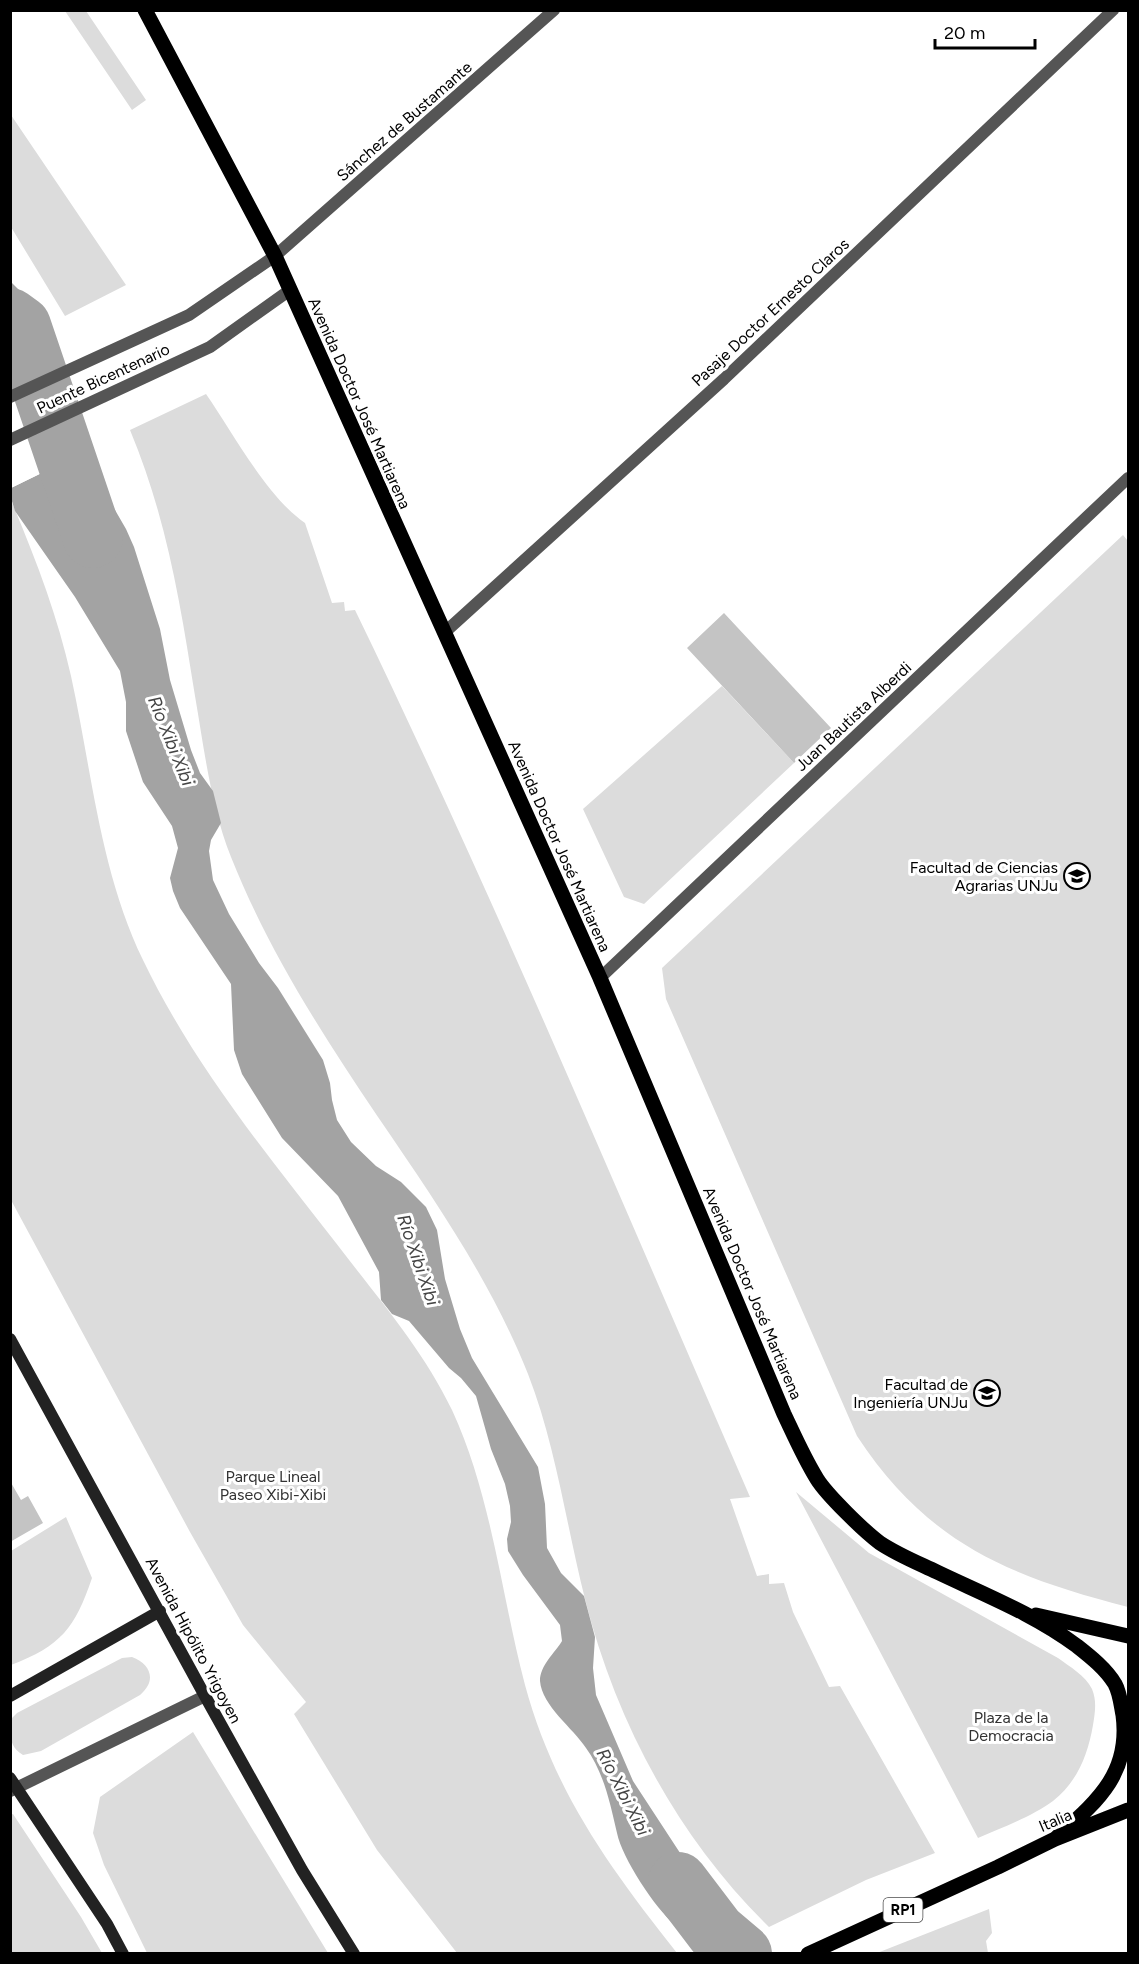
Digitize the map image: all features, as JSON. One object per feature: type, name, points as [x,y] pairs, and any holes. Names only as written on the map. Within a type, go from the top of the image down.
[{"type":"main road","name":"Avenida Doctor José Martiarena","points":[[145,10],[275,255],[600,978],[784,1414],[818,1481],[858,1524],[880,1543],[903,1556],[1025,1612]]},
{"type":"main road","name":"Avenida Hipólito Yrigoyen","points":[[10,1339],[302,1870],[354,1953]]},
{"type":"main road","points":[[10,1696],[160,1611]]},
{"type":"main road","points":[[1025,1612],[1128,1636]]},
{"type":"main road","points":[[1025,1612],[1066,1638],[1105,1670],[1116,1686],[1121,1702],[1124,1735],[1120,1761],[1115,1773],[1107,1789],[1090,1808],[1055,1839]]},
{"type":"main road","points":[[10,1778],[14,1790],[107,1924],[123,1953]]},
{"type":"main road","name":"Italia","points":[[808,1953],[998,1868],[1055,1839],[1128,1810]]},
{"type":"street","name":"Sánchez de Bustamante","points":[[189,315],[275,255],[554,10]]},
{"type":"street","name":"Pasaje Doctor Ernesto Claros","points":[[444,633],[724,379],[1113,10]]},
{"type":"street","name":"Puente Bicentenario","points":[[10,440],[210,346],[290,290]]},
{"type":"street","name":"Puente Bicentenario","points":[[10,398],[189,315]]},
{"type":"street","name":"Juan Bautista Alberdi","points":[[600,978],[1128,479]]},
{"type":"street","points":[[14,1790],[205,1696]]},
{"type":"green space","points":[[65,11],[86,11],[146,100],[132,110]]},
{"type":"green space","points":[[11,115],[126,285],[65,316],[11,227]]},
{"type":"green space","points":[[206,394],[264,481],[291,512],[305,523],[332,603],[344,602],[345,611],[355,610],[508,940],[750,1497],[730,1499],[757,1576],[769,1574],[769,1584],[784,1583],[793,1612],[829,1687],[840,1686],[935,1853],[866,1880],[769,1927],[706,1856],[654,1776],[614,1690],[598,1645],[578,1571],[546,1429],[528,1374],[513,1340],[497,1306],[460,1241],[297,991],[262,925],[224,838],[209,777],[171,561],[154,496],[130,430]]},
{"type":"green space","name":"Parque Lineal Paseo Xibi-Xibi","points":[[10,498],[37,564],[59,630],[71,676],[107,856],[128,926],[143,960],[184,1035],[207,1071],[283,1175],[413,1344],[440,1387],[466,1443],[477,1477],[525,1685],[537,1724],[552,1760],[568,1794],[607,1859],[677,1953],[457,1953],[377,1850],[294,1714],[306,1702],[243,1625],[190,1532],[11,1200]]},
{"type":"green space","points":[[1123,535],[1128,541],[1128,1607],[1045,1582],[1009,1568],[974,1550],[943,1529],[913,1504],[884,1473],[857,1436],[666,999],[662,968]]},
{"type":"green space","points":[[722,686],[794,763],[644,904],[624,897],[583,809]]},
{"type":"green space","name":"Plaza de la Democracia","points":[[796,1492],[869,1553],[1058,1658],[1085,1680],[1092,1689],[1095,1702],[1091,1736],[1075,1777],[1053,1801],[1027,1817],[978,1838]]},
{"type":"green space","points":[[66,1517],[92,1578],[86,1595],[64,1633],[42,1650],[11,1665],[11,1551]]},
{"type":"green space","points":[[132,1657],[144,1664],[150,1673],[149,1684],[140,1695],[41,1751],[23,1755],[15,1748],[10,1735],[11,1719],[17,1713],[122,1658]]},
{"type":"green space","points":[[193,1732],[328,1953],[147,1953],[104,1865],[93,1833],[100,1797]]},
{"type":"green space","points":[[13,1814],[102,1953],[11,1953],[10,1815]]},
{"type":"green space","points":[[989,1909],[992,1933],[986,1941],[988,1953],[877,1953]]},
{"type":"water","points":[[11,282],[33,304],[45,325],[11,342]]},
{"type":"water","points":[[82,453],[134,547],[160,629],[170,680],[191,750],[200,773],[213,791],[221,823],[211,840],[209,851],[213,880],[229,914],[323,1060],[337,1120],[351,1142],[376,1166],[401,1182],[426,1207],[437,1230],[445,1279],[460,1329],[472,1358],[538,1467],[545,1504],[547,1548],[561,1573],[584,1596],[595,1637],[593,1668],[596,1695],[633,1781],[701,1885],[751,1935],[719,1949],[691,1935],[667,1917],[632,1869],[620,1843],[606,1789],[592,1758],[580,1740],[552,1708],[542,1690],[540,1681],[542,1670],[562,1641],[560,1625],[508,1551],[510,1506],[476,1396],[409,1321],[392,1314],[381,1300],[379,1272],[338,1196],[282,1138],[242,1074],[234,1050],[231,984],[180,908],[173,891],[170,878],[178,848],[172,826],[143,782],[126,731],[126,702],[120,671],[75,597],[15,511],[11,498],[11,488]]},
{"type":"pier","points":[[81,451],[85,452],[11,488],[10,484]]},
{"type":"building","points":[[724,613],[831,728],[794,763],[687,648]]},
{"type":"building","points":[[10,1481],[21,1500],[28,1496],[43,1523],[10,1542]]},
{"type":"waterway","name":"Río Xibi Xibi","points":[[10,318],[21,326],[93,538]]},
{"type":"waterway","name":"Río Xibi Xibi","points":[[678,1882],[716,1932],[742,1954]]},
{"type":"place","name":"Facultad de Ciencias Agrarias UNJu","points":[[1077,876]]},
{"type":"place","name":"Facultad de Ingeniería UNJu","points":[[987,1393]]}]
